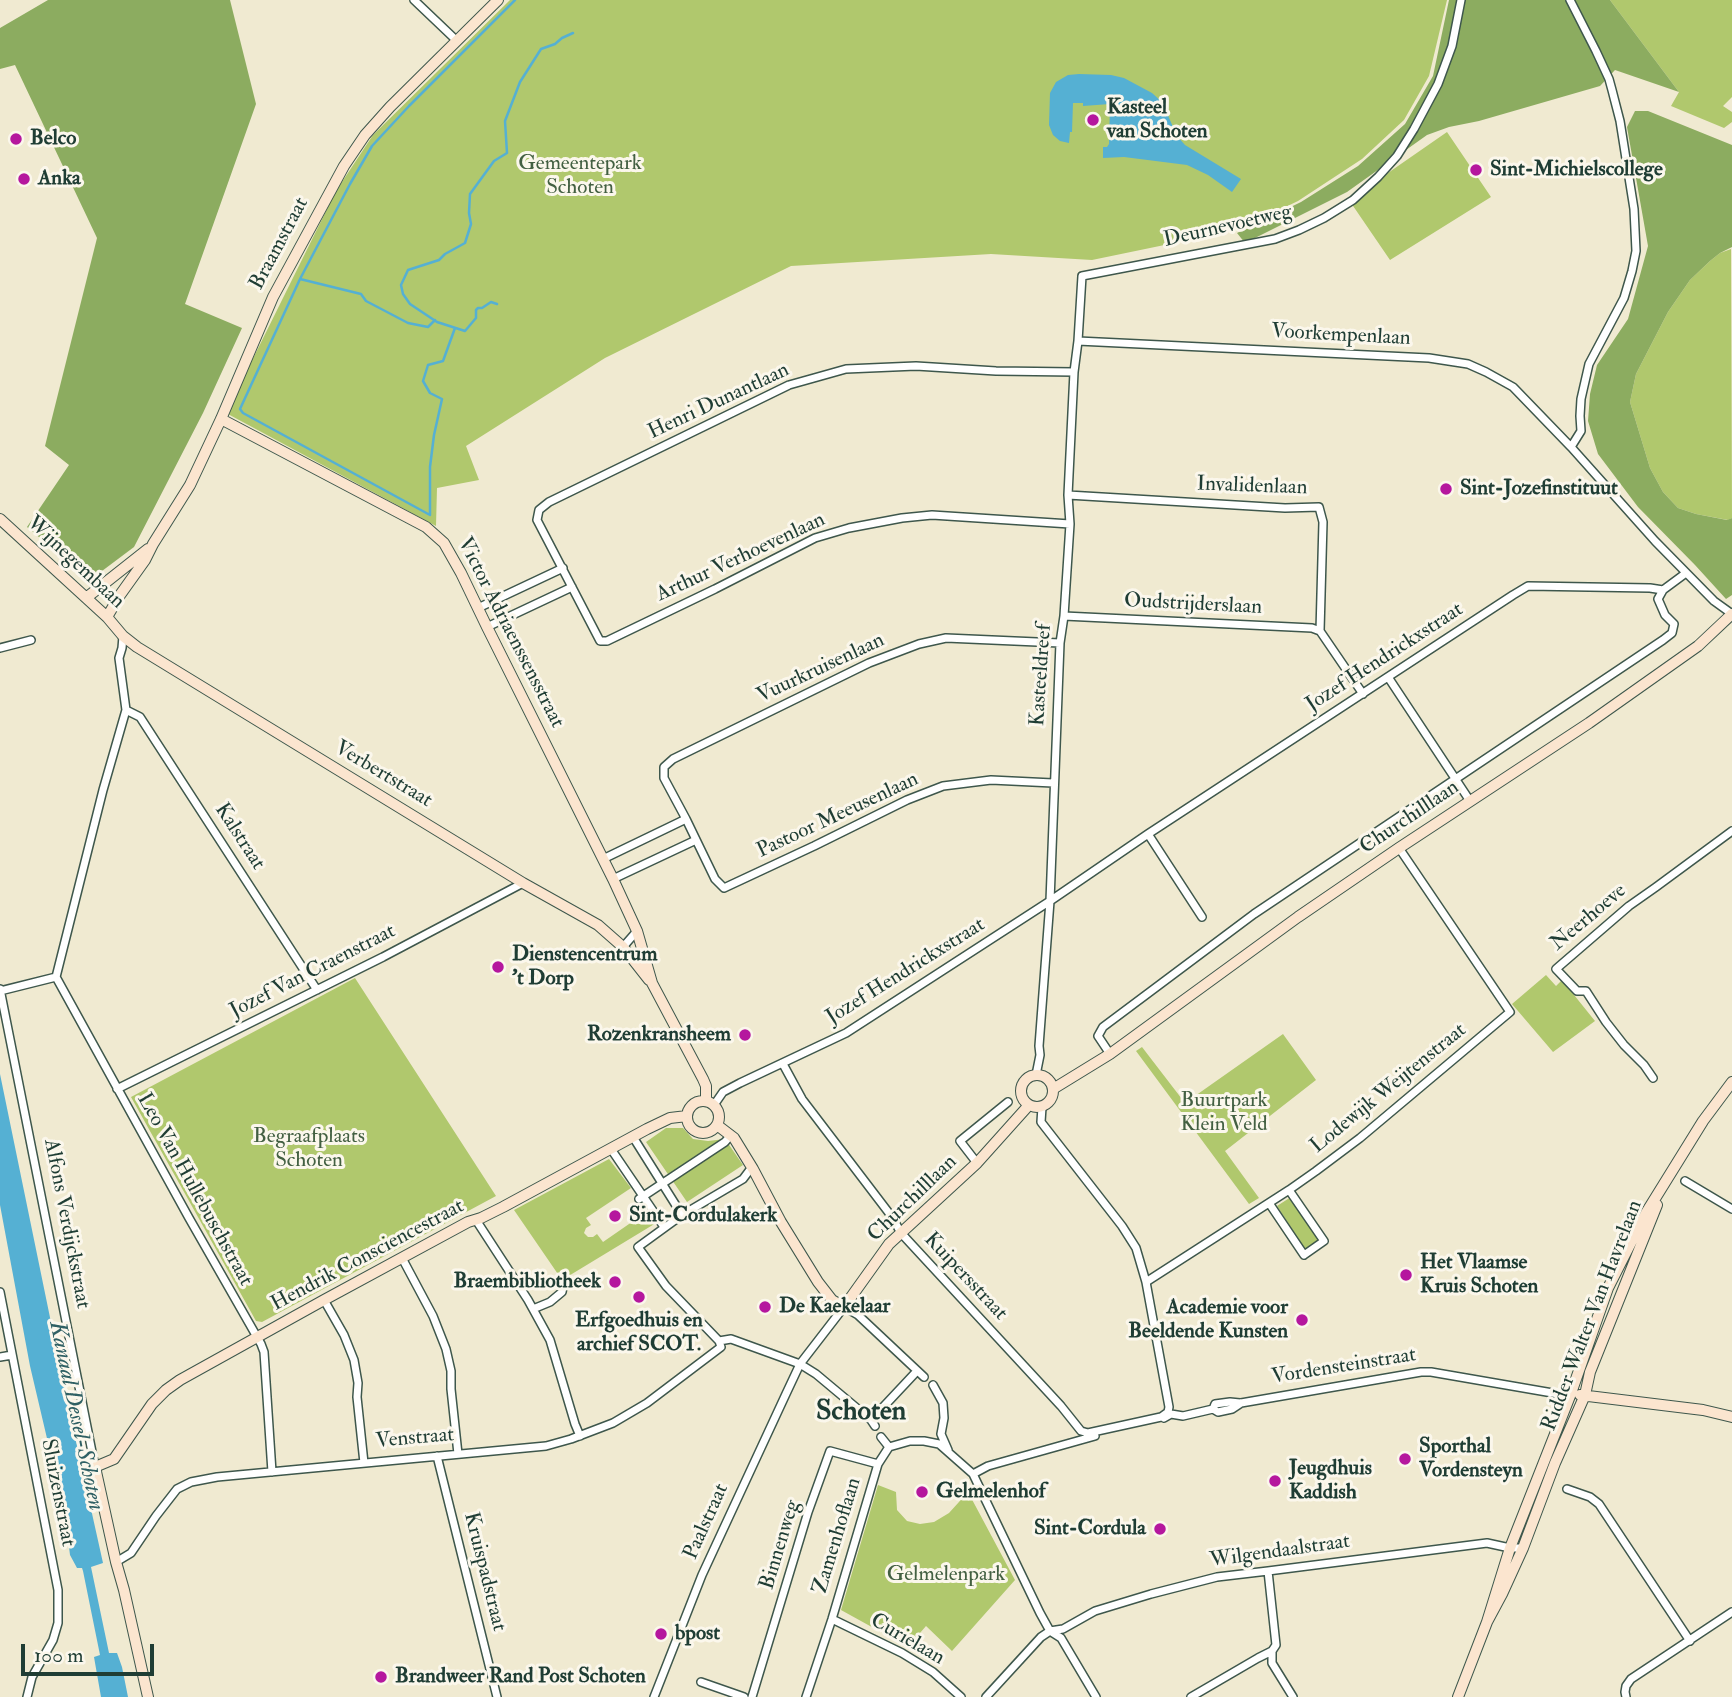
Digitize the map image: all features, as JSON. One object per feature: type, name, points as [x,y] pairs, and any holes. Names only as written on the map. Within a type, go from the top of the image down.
[{"type":"street","points":[[414,0],[456,40]]},
{"type":"street","name":"Braamstraat","points":[[86,598],[145,560],[190,485],[222,419],[272,297],[344,166],[365,135],[498,0]]},
{"type":"street","name":"Deurnevoetweg","points":[[1082,276],[1275,239],[1316,222],[1353,200],[1397,156],[1414,130],[1438,85],[1452,46],[1461,0]]},
{"type":"street","points":[[1570,0],[1597,51],[1612,90],[1620,121],[1634,209],[1636,251],[1624,298],[1589,365],[1581,399],[1581,431],[1571,447]]},
{"type":"street","name":"Kasteeldreef","points":[[1036,1075],[1040,1055],[1050,901],[1060,643],[1070,524],[1068,495],[1082,276]]},
{"type":"street","name":"Voorkempenlaan","points":[[1079,341],[1429,358],[1468,364],[1513,387],[1655,541],[1714,601],[1732,614]]},
{"type":"street","name":"Henri Dunantlaan","points":[[600,641],[537,520],[540,510],[549,502],[789,385],[846,369],[916,366],[1074,372]]},
{"type":"street","name":"Victor Adriaenssensstraat","points":[[222,419],[426,527],[444,543],[637,931]]},
{"type":"street","name":"Invalidenlaan","points":[[1068,495],[1285,508],[1319,507],[1323,522],[1320,631]]},
{"type":"street","name":"Arthur Verhoevenlaan","points":[[600,641],[607,641],[816,538],[849,528],[932,515],[1070,524]]},
{"type":"street","name":"Wijnegembaan","points":[[0,520],[107,617],[123,636]]},
{"type":"street","points":[[478,608],[563,568]]},
{"type":"street","name":"Braamstraat","points":[[107,617],[131,570]]},
{"type":"street","points":[[1663,590],[1686,573]]},
{"type":"street","name":"Jozef Hendrickxstraat","points":[[710,1103],[740,1083],[846,1033],[1528,586],[1663,590]]},
{"type":"street","points":[[486,627],[572,587]]},
{"type":"street","name":"Churchilllaan","points":[[1110,1054],[1098,1036],[1102,1027],[1254,914],[1672,633],[1674,624],[1665,615],[1658,599],[1663,590]]},
{"type":"street","name":"Churchilllaan","points":[[1053,1089],[1110,1054],[1298,917],[1399,848],[1589,723],[1698,646],[1732,614]]},
{"type":"street","name":"Oudstrijderslaan","points":[[1064,616],[1312,628],[1320,631]]},
{"type":"street","points":[[1320,631],[1363,694]]},
{"type":"street","points":[[0,990],[56,977],[126,710],[119,658],[123,636]]},
{"type":"street","name":"Verbertstraat","points":[[123,636],[523,883],[598,925],[622,947],[652,983],[703,1079],[710,1103],[719,1114],[718,1125]]},
{"type":"street","name":"Vuurkruisenlaan","points":[[724,888],[715,879],[664,778],[664,767],[673,759],[869,663],[919,644],[946,638],[1060,643]]},
{"type":"street","points":[[0,648],[31,640]]},
{"type":"street","points":[[1388,677],[1470,801]]},
{"type":"street","name":"Kalstraat","points":[[126,710],[141,717],[317,990]]},
{"type":"street","name":"Pastoor Meeusenlaan","points":[[724,888],[906,800],[943,786],[991,780],[1053,783]]},
{"type":"street","points":[[603,859],[686,818]]},
{"type":"street","name":"Neerhoeve","points":[[1653,1078],[1623,1045],[1586,991],[1577,991],[1556,969],[1625,909],[1732,831]]},
{"type":"street","points":[[1148,834],[1202,917]]},
{"type":"street","points":[[613,879],[696,840]]},
{"type":"street","name":"Lodewijk Weijtenstraat","points":[[1146,1282],[1289,1190],[1360,1138],[1510,1012],[1399,848]]},
{"type":"street","name":"Jozef Van Craenstraat","points":[[117,1089],[317,990],[523,883]]},
{"type":"street","points":[[622,947],[637,931]]},
{"type":"street","name":"Verbertstraat","points":[[637,931],[652,983]]},
{"type":"street","name":"Leo Van Hullebuschstraat","points":[[56,977],[264,1352],[272,1472]]},
{"type":"street","name":"Alfons Verdijckstraat","points":[[0,990],[95,1467]]},
{"type":"street","name":"Kuipersstraat","points":[[783,1064],[802,1099],[892,1217],[901,1233],[1081,1431],[1088,1433],[1161,1417],[1168,1412],[1146,1282]]},
{"type":"street","points":[[1036,1075],[1049,1080],[1053,1089],[1051,1100],[1042,1107],[1029,1105],[1022,1096],[1026,1080],[1036,1075]]},
{"type":"street","name":"Ridder Walter Van Havrelaan","points":[[1488,1622],[1510,1548],[1570,1396],[1608,1288],[1646,1213],[1703,1121],[1732,1082]]},
{"type":"street","points":[[710,1103],[695,1102],[691,1106],[687,1116],[690,1126],[699,1132],[709,1132],[718,1125],[731,1135],[753,1169],[781,1222],[832,1300],[858,1315],[924,1377]]},
{"type":"street","name":"Churchilllaan","points":[[977,1163],[960,1141],[1008,1102]]},
{"type":"street","name":"Churchilllaan","points":[[800,1364],[889,1244],[977,1163],[1029,1105]]},
{"type":"street","points":[[1042,1107],[1041,1122],[1136,1248],[1146,1282]]},
{"type":"street","name":"Hendrik Consciencestraat","points":[[95,1467],[114,1459],[145,1412],[173,1385],[257,1336],[468,1222],[670,1118],[687,1116]]},
{"type":"street","points":[[641,1198],[731,1135]]},
{"type":"street","points":[[633,1137],[682,1215]]},
{"type":"street","points":[[611,1149],[641,1198],[664,1227]]},
{"type":"street","points":[[753,1169],[744,1179],[682,1215],[638,1247],[666,1286],[719,1341],[731,1339],[800,1364],[816,1374],[873,1423],[917,1371]]},
{"type":"street","name":"Ridder Walter Van Havrelaan","points":[[1458,1697],[1488,1622],[1523,1548],[1668,1179]]},
{"type":"street","points":[[1685,1181],[1732,1209]]},
{"type":"street","points":[[1269,1203],[1304,1255],[1324,1241],[1289,1190]]},
{"type":"street","points":[[476,1220],[550,1340],[580,1436]]},
{"type":"street","points":[[402,1258],[433,1316],[446,1349],[451,1371],[458,1454]]},
{"type":"street","points":[[533,1309],[550,1302],[562,1292],[563,1287]]},
{"type":"street","name":"Sluizenstraat","points":[[0,1292],[59,1601],[58,1623],[53,1640],[32,1677],[27,1697]]},
{"type":"street","points":[[324,1300],[345,1335],[354,1360],[364,1463]]},
{"type":"street","name":"Venstraat","points":[[116,1562],[131,1553],[177,1489],[191,1482],[546,1446],[613,1423],[647,1403],[721,1347],[719,1341]]},
{"type":"street","points":[[0,1357],[12,1355]]},
{"type":"street","name":"Paalstraat","points":[[654,1697],[702,1575],[800,1364]]},
{"type":"street","name":"Vordensteinstraat","points":[[973,1474],[988,1466],[1159,1421],[1171,1414],[1183,1416],[1213,1409],[1218,1412],[1233,1409],[1241,1403],[1432,1372],[1570,1396],[1585,1395],[1703,1409],[1732,1417]]},
{"type":"street","points":[[933,1385],[943,1403],[941,1434],[948,1450]]},
{"type":"street","points":[[881,1437],[889,1447],[910,1441],[939,1444],[973,1474],[1050,1631],[1061,1637],[1096,1697]]},
{"type":"street","name":"Zamenhoflaan","points":[[806,1697],[878,1464],[889,1447]]},
{"type":"street","name":"Binnenweg","points":[[752,1697],[808,1512],[830,1451],[878,1464]]},
{"type":"street","name":"Kruispadstraat","points":[[436,1456],[497,1697]]},
{"type":"street","points":[[95,1467],[148,1697]]},
{"type":"street","points":[[1567,1489],[1590,1497],[1599,1504],[1690,1641]]},
{"type":"street","name":"Wilgendaalstraat","points":[[1050,1631],[1063,1629],[1095,1611],[1217,1577],[1487,1543],[1523,1548]]},
{"type":"street","points":[[1191,1697],[1272,1651],[1276,1645],[1268,1571]]},
{"type":"street","points":[[1626,1697],[1626,1686],[1631,1679],[1732,1612]]},
{"type":"street","name":"Curielaan","points":[[832,1619],[902,1653],[933,1672],[961,1697]]},
{"type":"street","points":[[986,1697],[1041,1637],[1050,1631]]},
{"type":"street","points":[[1272,1651],[1272,1663],[1293,1697]]},
{"type":"street","points":[[701,1682],[744,1697]]},
{"type":"green space","points":[[48,0],[230,0],[256,104],[185,304],[242,328],[203,413],[134,547],[90,580],[27,527],[69,465],[45,446],[97,238],[15,65],[0,69],[0,28]]},
{"type":"green space","name":"Gemeentepark Schoten","points":[[510,0],[1447,0],[1429,76],[1404,120],[1362,159],[1298,201],[1237,230],[1092,260],[991,254],[791,266],[605,358],[466,446],[479,480],[437,488],[436,526],[226,413],[336,191],[373,135]]},
{"type":"green space","points":[[1449,0],[1610,0],[1679,92],[1615,70],[1600,86],[1449,127],[1427,135],[1347,192],[1245,243],[1237,233],[1301,202],[1358,166],[1405,124],[1433,76]]},
{"type":"green space","points":[[1610,0],[1732,0],[1732,97],[1723,106],[1732,112],[1732,122],[1724,128],[1671,106],[1679,92]]},
{"type":"green space","points":[[1635,111],[1648,111],[1732,145],[1732,247],[1720,253],[1690,280],[1668,312],[1636,374],[1630,402],[1650,468],[1663,492],[1678,508],[1727,520],[1732,518],[1732,595],[1726,599],[1638,507],[1598,454],[1588,421],[1590,394],[1597,365],[1628,319],[1648,246],[1627,127]]},
{"type":"green space","points":[[1447,132],[1491,197],[1390,260],[1349,200]]},
{"type":"green space","points":[[1731,249],[1732,518],[1728,520],[1678,508],[1663,492],[1650,468],[1630,402],[1636,374],[1668,312],[1690,280],[1720,253]]},
{"type":"green space","points":[[1546,975],[1556,986],[1562,980],[1595,1021],[1553,1052],[1512,1004]]},
{"type":"green space","name":"Begraafplaats Schoten","points":[[355,978],[496,1196],[262,1322],[256,1321],[131,1097]]},
{"type":"green space","name":"Buurtpark Klein Veld","points":[[1283,1034],[1316,1080],[1225,1151],[1259,1198],[1249,1204],[1136,1051],[1142,1047],[1185,1103]]},
{"type":"green space","points":[[666,1128],[683,1128],[693,1139],[725,1139],[743,1165],[687,1202],[646,1142]]},
{"type":"green space","points":[[609,1159],[631,1188],[586,1218],[591,1225],[584,1233],[588,1237],[597,1234],[603,1242],[642,1215],[647,1223],[654,1220],[656,1223],[562,1280],[514,1210]]},
{"type":"green space","points":[[1291,1197],[1319,1240],[1305,1249],[1277,1206]]},
{"type":"green space","name":"Gelmelenpark","points":[[878,1485],[896,1492],[897,1510],[907,1521],[920,1524],[934,1522],[949,1513],[968,1492],[1015,1580],[952,1651],[926,1626],[908,1647],[841,1610]]},
{"type":"water","points":[[1068,75],[1124,78],[1152,93],[1162,102],[1177,136],[1185,145],[1241,179],[1232,192],[1208,175],[1187,165],[1124,157],[1103,158],[1103,147],[1109,144],[1110,104],[1083,106],[1083,103],[1073,103],[1069,143],[1060,141],[1053,135],[1049,125],[1050,93],[1056,82]]},
{"type":"water","points":[[0,1074],[103,1563],[91,1567],[109,1653],[117,1653],[128,1697],[101,1697],[94,1657],[100,1655],[83,1571],[82,1568],[77,1568],[70,1555],[65,1515],[30,1366],[0,1205]]},
{"type":"waterway","points":[[455,328],[443,361],[428,365],[423,381],[430,393],[442,399],[430,467],[430,515],[240,409],[300,279],[372,146],[515,0]]},
{"type":"waterway","points":[[497,304],[491,302],[478,308],[476,318],[465,331],[437,322],[410,304],[401,285],[408,270],[439,260],[465,243],[471,224],[470,194],[494,161],[507,153],[505,121],[520,82],[541,49],[573,33]]},
{"type":"waterway","points":[[300,279],[361,294],[366,301],[408,323],[428,327],[435,320]]},
{"type":"place","name":"Kasteel van Schoten","points":[[1093,120]]},
{"type":"place","name":"Belco","points":[[16,139]]},
{"type":"place","name":"Sint-Michielscollege","points":[[1476,170]]},
{"type":"place","name":"Anka","points":[[24,179]]},
{"type":"place","name":"Sint-Jozefinstituut","points":[[1446,489]]},
{"type":"place","name":"Dienstencentrum 't Dorp","points":[[498,967]]},
{"type":"place","name":"Rozenkransheem","points":[[745,1035]]},
{"type":"place","name":"Sint-Cordulakerk","points":[[615,1216]]},
{"type":"place","name":"Het Vlaamse Kruis Schoten","points":[[1406,1275]]},
{"type":"place","name":"Braembibliotheek","points":[[615,1282]]},
{"type":"place","name":"Erfgoedhuis en archief SCOT.","points":[[639,1297]]},
{"type":"place","name":"De Kaekelaar","points":[[765,1307]]},
{"type":"place","name":"Academie voor Beeldende Kunsten","points":[[1302,1320]]},
{"type":"place","name":"Sporthal Vordensteyn","points":[[1405,1459]]},
{"type":"place","name":"Jeugdhuis Kaddish","points":[[1275,1481]]},
{"type":"place","name":"Gelmelenhof","points":[[922,1492]]},
{"type":"place","name":"Sint-Cordula","points":[[1160,1529]]},
{"type":"place","name":"bpost","points":[[661,1634]]},
{"type":"place","name":"Brandweer Rand Post Schoten","points":[[381,1677]]},
{"type":"district","name":"Schoten","points":[[861,1413]]},
{"type":"water label","name":"Kanaal Dessel-Schoten","points":[[75,1416]]}]
